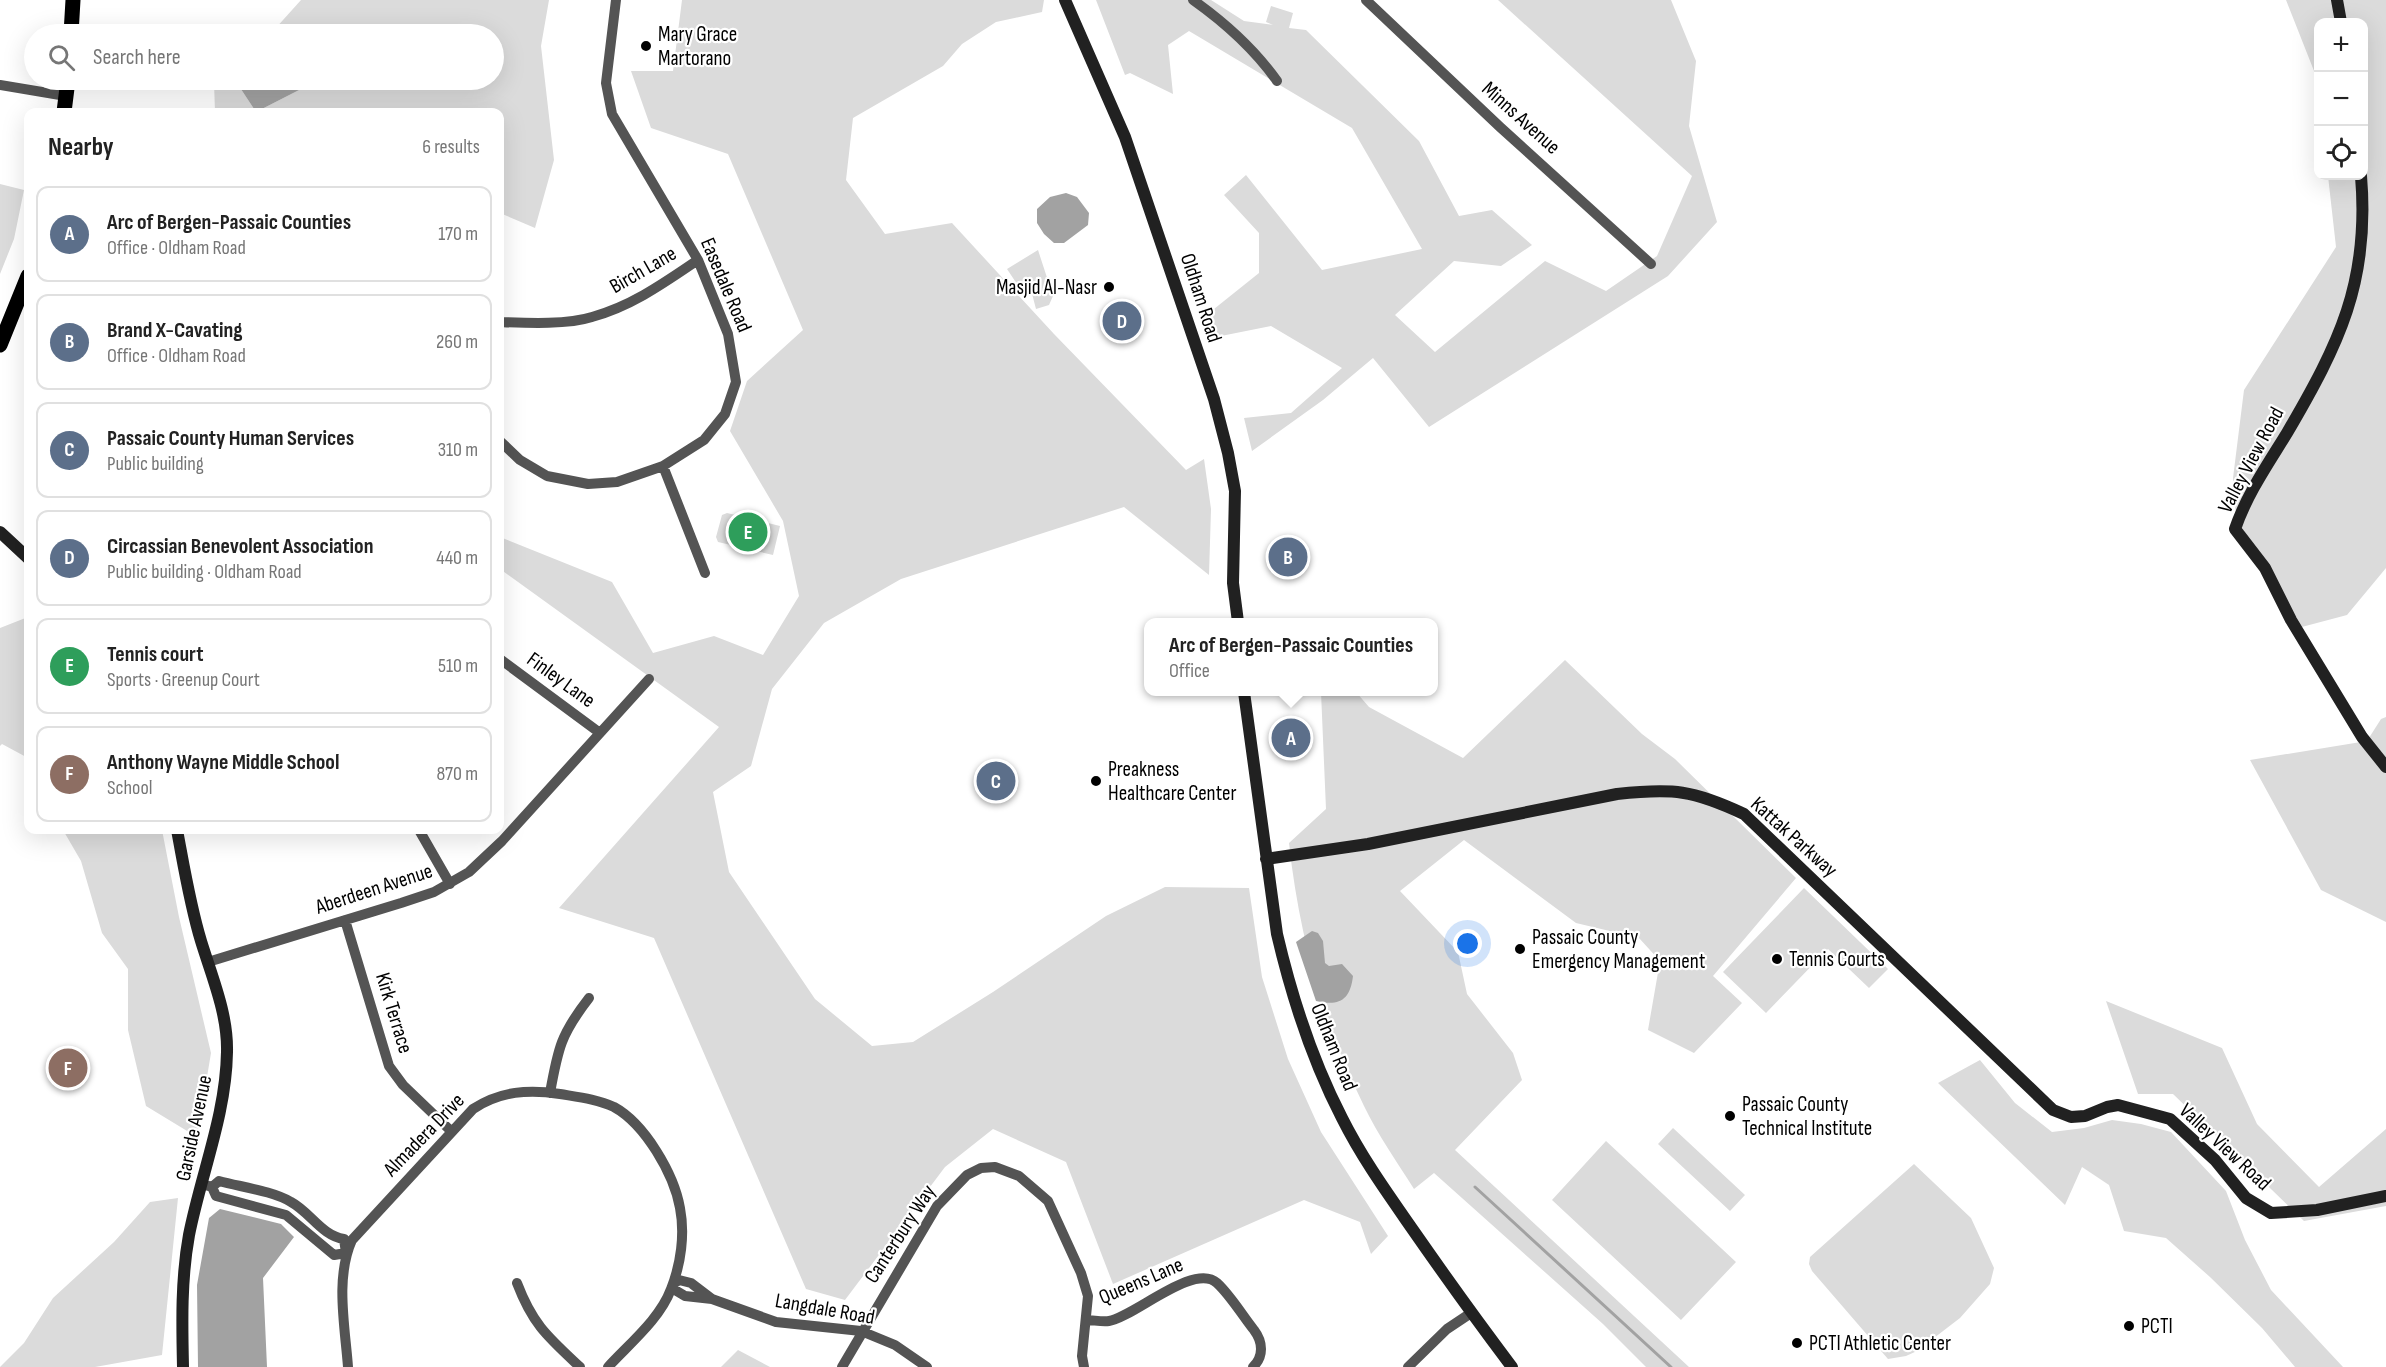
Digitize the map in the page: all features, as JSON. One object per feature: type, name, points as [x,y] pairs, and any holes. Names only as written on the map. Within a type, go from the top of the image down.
[{"type":"main road","points":[[72,24],[73,0]]},
{"type":"main road","points":[[67,108],[68,90]]},
{"type":"main road","points":[[0,345],[24,286]]},
{"type":"street","name":"Easedale Road","points":[[504,445],[520,460],[547,476],[588,484],[617,482],[663,466],[704,440],[726,414],[736,382],[728,333],[698,260],[612,114],[606,83],[616,0]]},
{"type":"street","name":"Oldham Road","points":[[1065,0],[1125,137],[1214,399],[1231,464],[1235,491],[1233,583],[1237,618]]},
{"type":"street","points":[[1193,0],[1228,29],[1260,60],[1277,81]]},
{"type":"street","name":"Minns Avenue","points":[[1368,0],[1500,127],[1651,264]]},
{"type":"street","points":[[2337,0],[2340,18]]},
{"type":"street","points":[[0,85],[67,108]]},
{"type":"street","name":"Valley View Road","points":[[2361,180],[2363,228],[2359,269],[2342,327],[2322,369],[2248,498],[2235,529],[2265,568],[2291,620],[2361,737],[2386,767]]},
{"type":"street","name":"Birch Lane","points":[[504,322],[539,323],[590,318],[639,299],[698,260]]},
{"type":"street","points":[[663,466],[705,573]]},
{"type":"street","points":[[0,532],[24,554]]},
{"type":"street","name":"Finley Lane","points":[[504,662],[600,733]]},
{"type":"street","name":"Aberdeen Avenue","points":[[208,962],[434,892],[450,884],[481,863],[649,679]]},
{"type":"street","name":"Oldham Road","points":[[1245,696],[1277,934],[1286,972],[1311,1049],[1338,1109],[1382,1186],[1512,1367]]},
{"type":"street","name":"Kattak Parkway","points":[[1266,859],[1368,844],[1617,794],[1659,789],[1691,792],[1718,801],[1744,814],[2053,1110],[2071,1117],[2085,1116],[2107,1107]]},
{"type":"street","name":"Garside Avenue","points":[[178,834],[195,919],[221,1006],[227,1049],[223,1098],[207,1185],[190,1234],[183,1284],[183,1367]]},
{"type":"street","points":[[421,834],[450,884]]},
{"type":"street","name":"Kirk Terrace","points":[[345,920],[389,1066],[403,1085],[451,1131]]},
{"type":"street","points":[[550,1093],[561,1041],[572,1019],[589,998]]},
{"type":"street","name":"Almadera Drive","points":[[348,1367],[342,1282],[346,1253],[352,1240],[473,1109],[492,1099],[518,1092],[550,1093],[591,1100],[614,1107],[644,1131],[676,1194],[680,1208],[681,1251],[673,1284],[657,1313],[608,1367]]},
{"type":"street","name":"Valley View Road","points":[[2107,1107],[2118,1105],[2153,1113],[2176,1123],[2215,1160],[2246,1198],[2271,1214],[2317,1210],[2386,1196]]},
{"type":"street","name":"Canterbury Way","points":[[842,1367],[861,1331],[937,1206],[967,1174],[981,1168],[995,1167],[1019,1176],[1048,1201],[1081,1273],[1088,1296],[1084,1367]]},
{"type":"street","points":[[207,1185],[216,1196],[286,1215],[334,1255],[346,1253]]},
{"type":"street","name":"Queens Lane","points":[[1086,1320],[1109,1321],[1189,1280],[1204,1277],[1216,1281],[1256,1334],[1261,1350],[1260,1361],[1253,1367]]},
{"type":"street","points":[[518,1283],[539,1328],[580,1367]]},
{"type":"street","name":"Langdale Road","points":[[673,1284],[675,1290],[685,1296],[712,1299],[776,1322],[861,1331],[895,1345],[927,1367]]},
{"type":"street","points":[[1408,1367],[1447,1329],[1471,1312]]},
{"type":"shaded area","points":[[301,0],[549,0],[541,46],[554,160],[535,228],[504,215],[504,108],[264,108],[299,90],[504,90],[504,24],[279,24]]},
{"type":"shaded area","points":[[682,0],[1044,0],[1042,12],[996,22],[962,44],[943,66],[853,118],[846,180],[885,234],[952,223],[1054,334],[1186,470],[1204,459],[1211,509],[1209,575],[1124,507],[901,579],[824,623],[772,689],[751,766],[713,792],[729,872],[815,999],[872,1046],[913,1042],[993,992],[1106,916],[1165,887],[1249,888],[1262,977],[1288,1059],[1321,1132],[1388,1236],[1371,1254],[1360,1222],[1304,1200],[1113,1284],[1066,1162],[993,1129],[945,1167],[845,1300],[806,1289],[654,938],[559,908],[719,727],[504,572],[504,539],[612,582],[653,653],[714,636],[763,655],[799,596],[783,521],[730,431],[747,381],[803,330],[728,154],[651,128],[631,71],[673,71]]},
{"type":"shaded area","points":[[1096,0],[1211,0],[1244,21],[1273,25],[1266,22],[1271,6],[1293,13],[1289,28],[1306,30],[1419,141],[1459,216],[1492,210],[1532,245],[1501,266],[1454,261],[1395,315],[1435,352],[1545,261],[1606,291],[1657,256],[1692,176],[1498,0],[1671,0],[1696,61],[1689,126],[1717,222],[1668,276],[1429,427],[1373,358],[1323,400],[1252,451],[1244,418],[1291,413],[1342,368],[1271,326],[1216,337],[1209,313],[1259,273],[1259,233],[1224,195],[1246,175],[1322,270],[1422,249],[1352,128],[1189,31],[1168,45],[1173,94],[1130,73],[1125,75]]},
{"type":"shaded area","points":[[2286,0],[2386,0],[2386,568],[2347,615],[2298,628],[2236,517],[2233,478],[2244,390],[2336,247],[2328,180],[2368,180],[2368,18],[2314,18],[2314,71]]},
{"type":"shaded area","points":[[214,90],[242,90],[253,108],[215,108]]},
{"type":"shaded area","points":[[242,90],[299,90],[264,108],[253,108]]},
{"type":"shaded area","points":[[0,184],[24,190],[14,239],[0,274]]},
{"type":"shaded area","points":[[1066,193],[1077,197],[1089,213],[1088,225],[1064,243],[1054,243],[1037,223],[1037,209],[1050,197]]},
{"type":"shaded area","points":[[1038,250],[1053,296],[1049,305],[1036,309],[1031,290],[1019,287],[1007,269]]},
{"type":"shaded area","points":[[727,513],[780,526],[773,555],[718,542],[716,537],[722,515]]},
{"type":"shaded area","points":[[24,619],[24,756],[2,744],[0,746],[0,628]]},
{"type":"shaded area","points":[[1565,660],[1642,734],[1675,759],[1796,878],[1713,976],[1742,1003],[1694,1053],[1648,1030],[1660,961],[1639,938],[1576,923],[1464,840],[1400,891],[1458,952],[1467,994],[1513,1053],[1522,1080],[1455,1150],[1689,1367],[1646,1367],[1603,1324],[1434,1173],[1414,1189],[1375,1127],[1336,1043],[1306,945],[1289,843],[1326,809],[1321,696],[1359,696],[1369,707],[1463,758]]},
{"type":"shaded area","points":[[2386,717],[2386,922],[2321,890],[2250,760],[2367,741],[2381,719]]},
{"type":"shaded area","points":[[65,834],[163,834],[179,917],[211,1053],[197,1137],[146,1106],[128,1030],[128,969],[102,933],[81,861]]},
{"type":"shaded area","name":"Tennis Courts","points":[[1804,888],[1888,969],[1869,988],[1828,949],[1766,1013],[1723,972]]},
{"type":"shaded area","points":[[1312,931],[1318,933],[1323,941],[1325,963],[1329,966],[1342,964],[1353,976],[1346,996],[1337,1002],[1316,1001],[1296,942]]},
{"type":"shaded area","points":[[2106,1001],[2222,1048],[2257,1124],[2319,1187],[2386,1129],[2386,1206],[2304,1221],[2173,1094],[2138,1094]]},
{"type":"shaded area","points":[[1980,1060],[2015,1103],[2052,1132],[2084,1128],[2112,1120],[2141,1124],[2171,1132],[2226,1191],[2245,1240],[2271,1290],[2343,1367],[2295,1367],[2262,1328],[2166,1238],[2124,1231],[2109,1185],[2082,1167],[2065,1205],[1938,1083]]},
{"type":"shaded area","points":[[1673,1128],[1745,1195],[1730,1211],[1658,1144]]},
{"type":"shaded area","points":[[1606,1141],[1736,1262],[1681,1320],[1552,1200]]},
{"type":"shaded area","points":[[1914,1164],[1971,1218],[1994,1268],[1990,1284],[1960,1318],[1917,1351],[1906,1356],[1888,1359],[1812,1271],[1809,1264],[1810,1257]]},
{"type":"shaded area","points":[[178,1198],[162,1355],[95,1367],[0,1367],[24,1343],[53,1298],[114,1242],[150,1202]]},
{"type":"shaded area","points":[[220,1209],[281,1224],[294,1237],[263,1278],[267,1367],[198,1367],[197,1285],[209,1218]]},
{"type":"shaded area","points":[[738,1350],[770,1367],[721,1367]]},
{"type":"waterway","points":[[1475,1187],[1671,1367]]},
{"type":"place","name":"Mary Grace Martorano","points":[[646,46]]},
{"type":"place","name":"Masjid Al-Nasr","points":[[1109,287]]},
{"type":"place","name":"Circassian Benevolent Association","points":[[1122,321]]},
{"type":"place","name":"Tennis court","points":[[748,532]]},
{"type":"place","name":"Brand X-Cavating","points":[[1288,557]]},
{"type":"place","name":"Arc of Bergen-Passaic Counties","points":[[1291,738]]},
{"type":"place","name":"Passaic County Human Services","points":[[996,781]]},
{"type":"place","name":"Preakness Healthcare Center","points":[[1096,781]]},
{"type":"place","name":"Passaic County Emergency Management","points":[[1520,949]]},
{"type":"place","name":"Tennis Courts","points":[[1777,959]]},
{"type":"place","name":"Anthony Wayne Middle School","points":[[68,1068]]},
{"type":"place","name":"Passaic County Technical Institute","points":[[1730,1116]]},
{"type":"place","name":"PCTI","points":[[2129,1326]]},
{"type":"place","name":"PCTI Athletic Center","points":[[1797,1343]]}]
